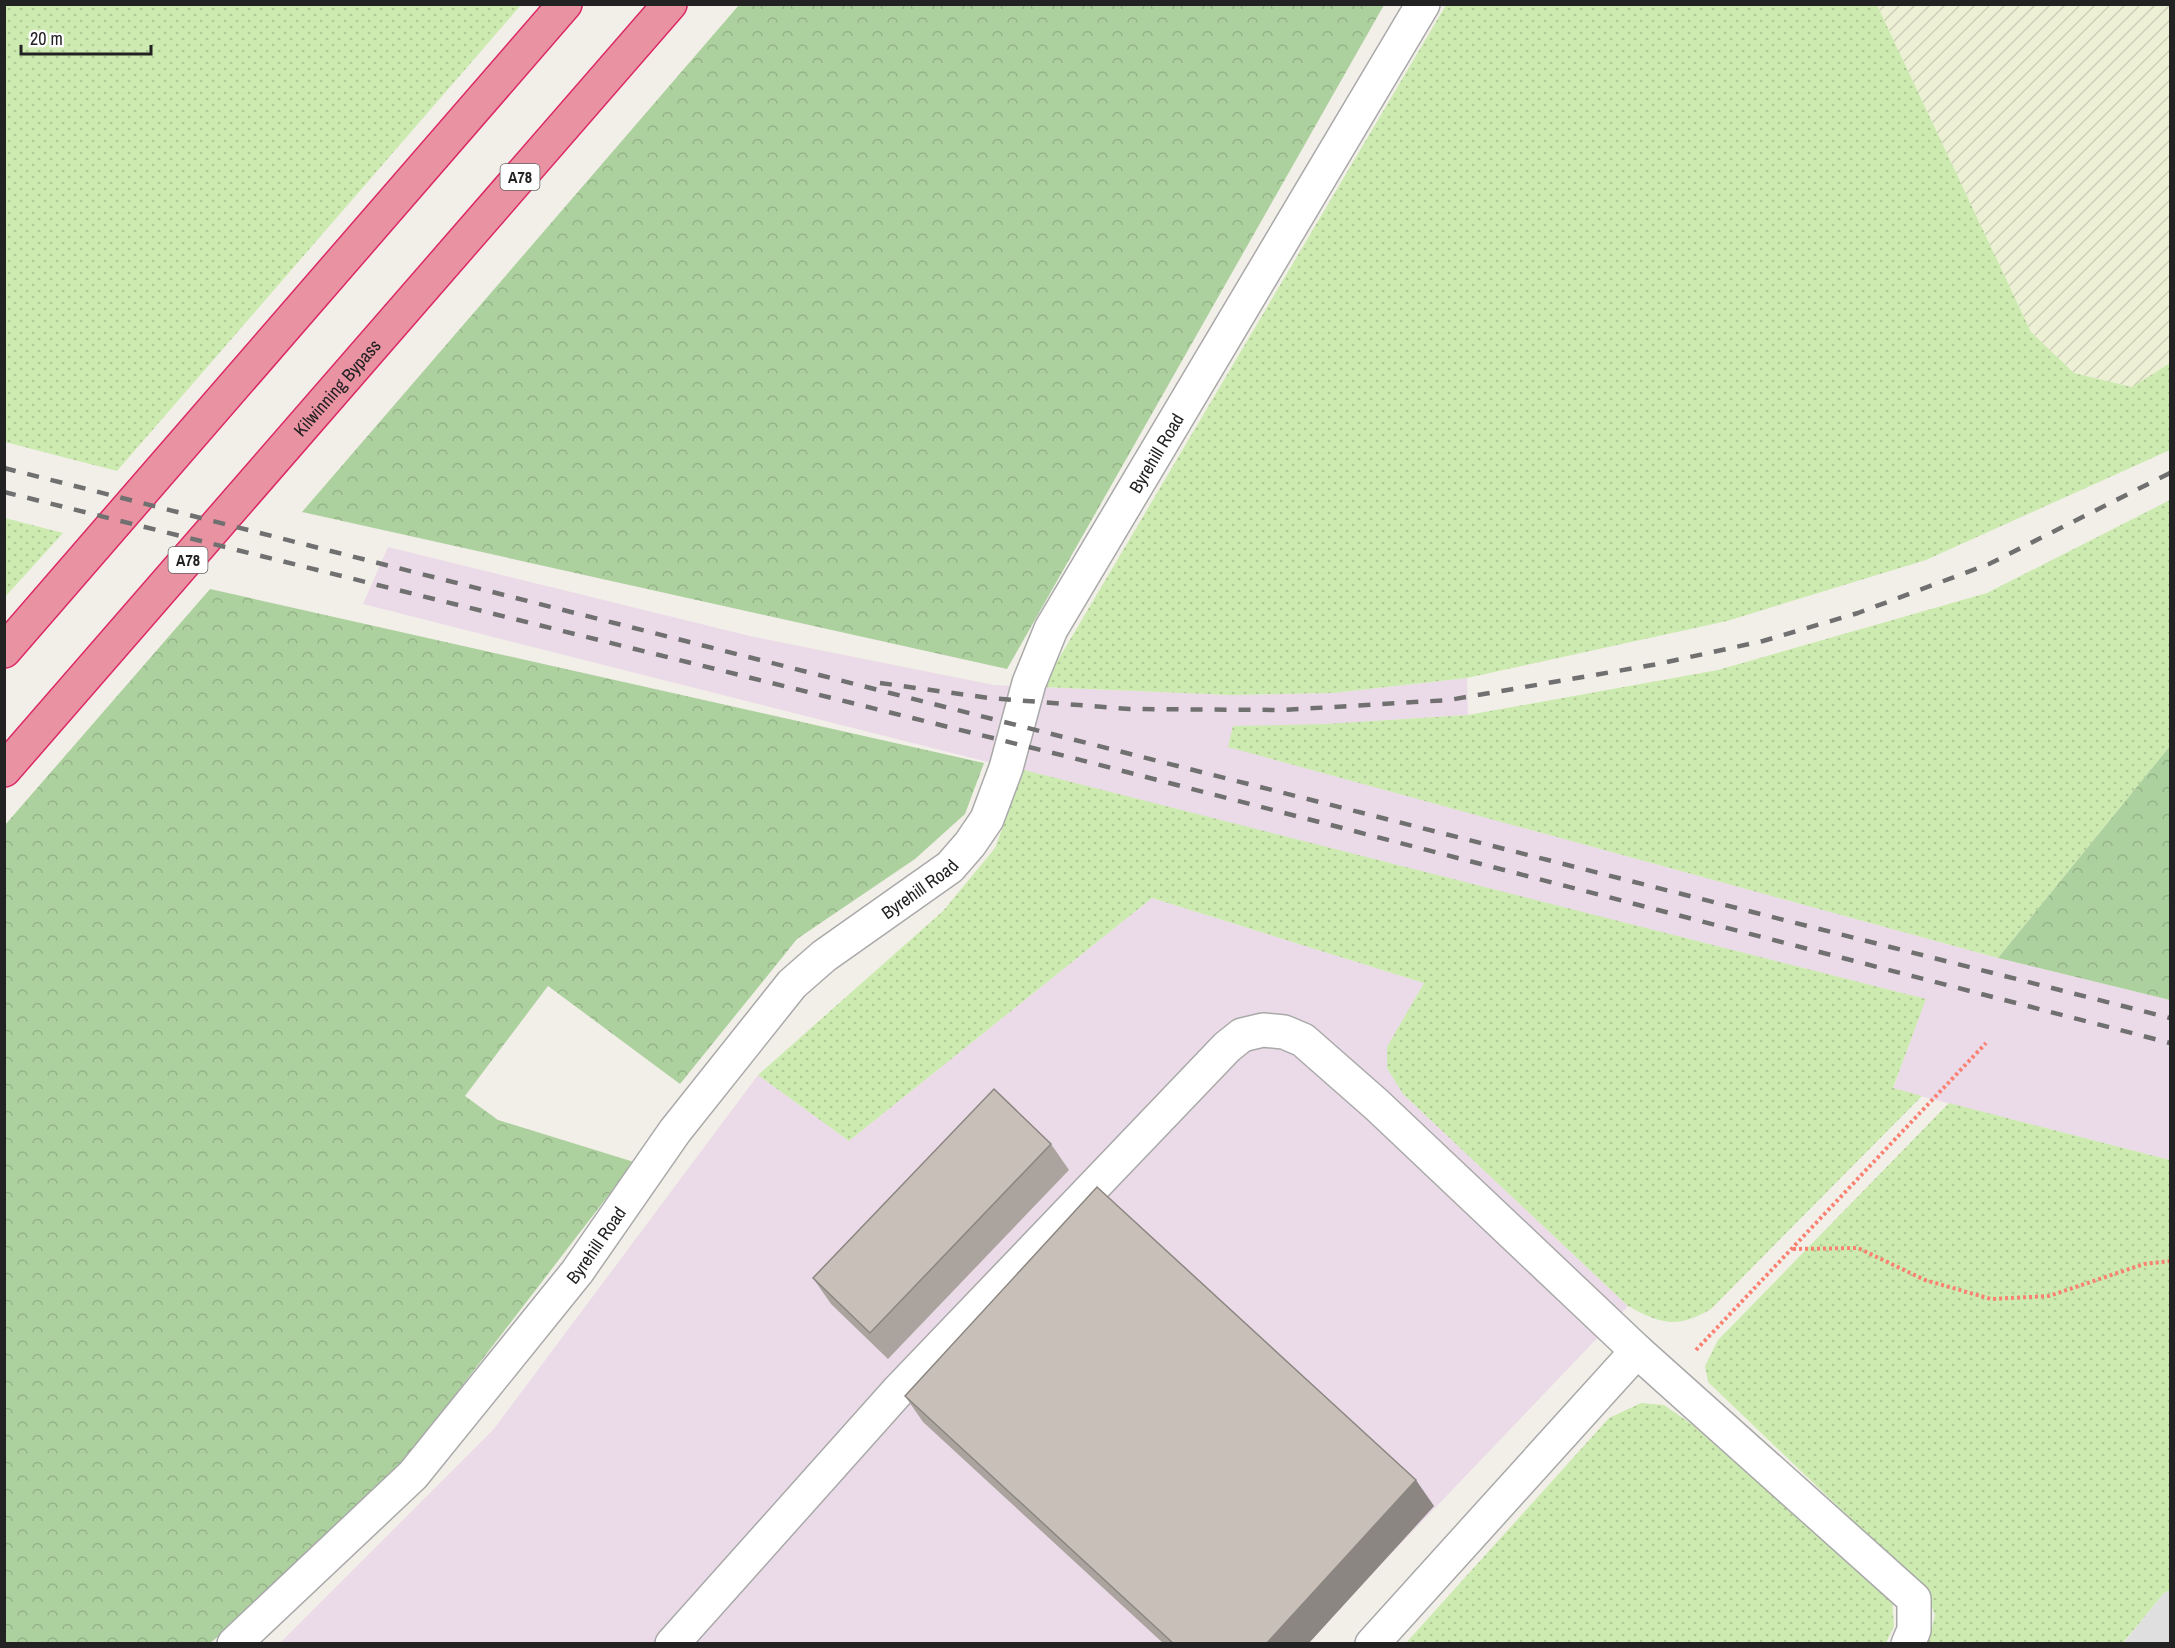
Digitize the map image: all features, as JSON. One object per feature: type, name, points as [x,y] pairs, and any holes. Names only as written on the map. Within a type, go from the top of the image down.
[{"type":"highway","points":[[4,651],[565,4]]},
{"type":"highway","name":"Kilwinning Bypass","points":[[4,770],[670,4]]},
{"type":"street","name":"Byrehill Road","points":[[234,1644],[421,1466],[578,1272],[675,1131],[792,984],[824,956],[950,867],[970,844],[987,819],[1006,768],[1029,683],[1052,629],[1423,4]]},
{"type":"street","points":[[672,1644],[897,1392],[1227,1047],[1242,1035],[1263,1030],[1284,1032],[1303,1040],[1377,1105],[1637,1351],[1914,1599],[1914,1630],[1908,1644]]},
{"type":"street","points":[[1372,1644],[1637,1351]]},
{"type":"path","points":[[1668,1379],[1986,1043]]},
{"type":"path","points":[[1792,1249],[1858,1248],[1925,1280],[1991,1299],[2049,1296],[2144,1264],[2170,1261]]},
{"type":"shaded area","points":[[388,547],[750,636],[994,685],[1230,695],[1333,693],[1467,678],[1468,715],[1331,724],[1229,747],[1998,958],[2170,1000],[2170,1160],[1893,1089],[1925,999],[363,604]]},
{"type":"shaded area","points":[[1152,898],[1424,983],[1387,1048],[1387,1068],[1403,1094],[1628,1306],[1306,1643],[279,1644],[493,1430],[758,1075],[849,1141]]},
{"type":"shaded area","points":[[2170,1590],[2170,1643],[2123,1644],[2164,1593]]},
{"type":"green space","points":[[4,5],[521,5],[117,471],[5,442]]},
{"type":"green space","points":[[739,5],[1384,5],[1007,669],[302,512]]},
{"type":"green space","points":[[1446,5],[1877,5],[2031,332],[2074,373],[2132,387],[2170,363],[2170,450],[1926,560],[1727,621],[1467,678],[1333,693],[1230,695],[1042,687]]},
{"type":"green space","points":[[1877,5],[2170,5],[2170,363],[2133,387],[2074,373],[2031,332]]},
{"type":"green space","points":[[2170,500],[2170,746],[1998,958],[1228,747],[1233,726],[1325,724],[1468,715],[1718,670],[1987,593]]},
{"type":"green space","points":[[4,518],[63,533],[5,597]]},
{"type":"green space","points":[[210,589],[984,763],[965,814],[915,859],[797,939],[680,1084],[548,986],[465,1096],[498,1120],[634,1162],[405,1460],[241,1619],[210,1643],[5,1644],[5,825]]},
{"type":"green space","points":[[2170,746],[2170,1000],[1998,958]]},
{"type":"green space","points":[[1024,770],[1926,999],[1893,1088],[1922,1096],[1711,1309],[1688,1320],[1669,1322],[1660,1320],[1628,1306],[1403,1094],[1387,1068],[1387,1047],[1424,983],[1152,898],[849,1141],[758,1075],[943,911],[995,848]]},
{"type":"green space","points":[[1949,1103],[2170,1160],[2170,1590],[2164,1593],[2123,1643],[1928,1643],[1935,1615],[1925,1590],[1708,1382],[1705,1366],[1718,1340]]},
{"type":"green space","points":[[1641,1403],[1664,1405],[1694,1426],[1892,1601],[1894,1626],[1886,1643],[1405,1644],[1609,1418]]},
{"type":"building","points":[[994,1089],[1051,1144],[870,1333],[813,1278]]},
{"type":"building","points":[[1097,1187],[1416,1480],[1266,1644],[1174,1644],[905,1396]]},
{"type":"railway","points":[[4,468],[2170,1018]]},
{"type":"railway","points":[[880,683],[989,698],[1129,709],[1283,710],[1449,700],[1658,664],[1763,641],[1858,613],[1989,564],[2170,473]]},
{"type":"railway","points":[[4,492],[1069,757],[2170,1043]]}]
